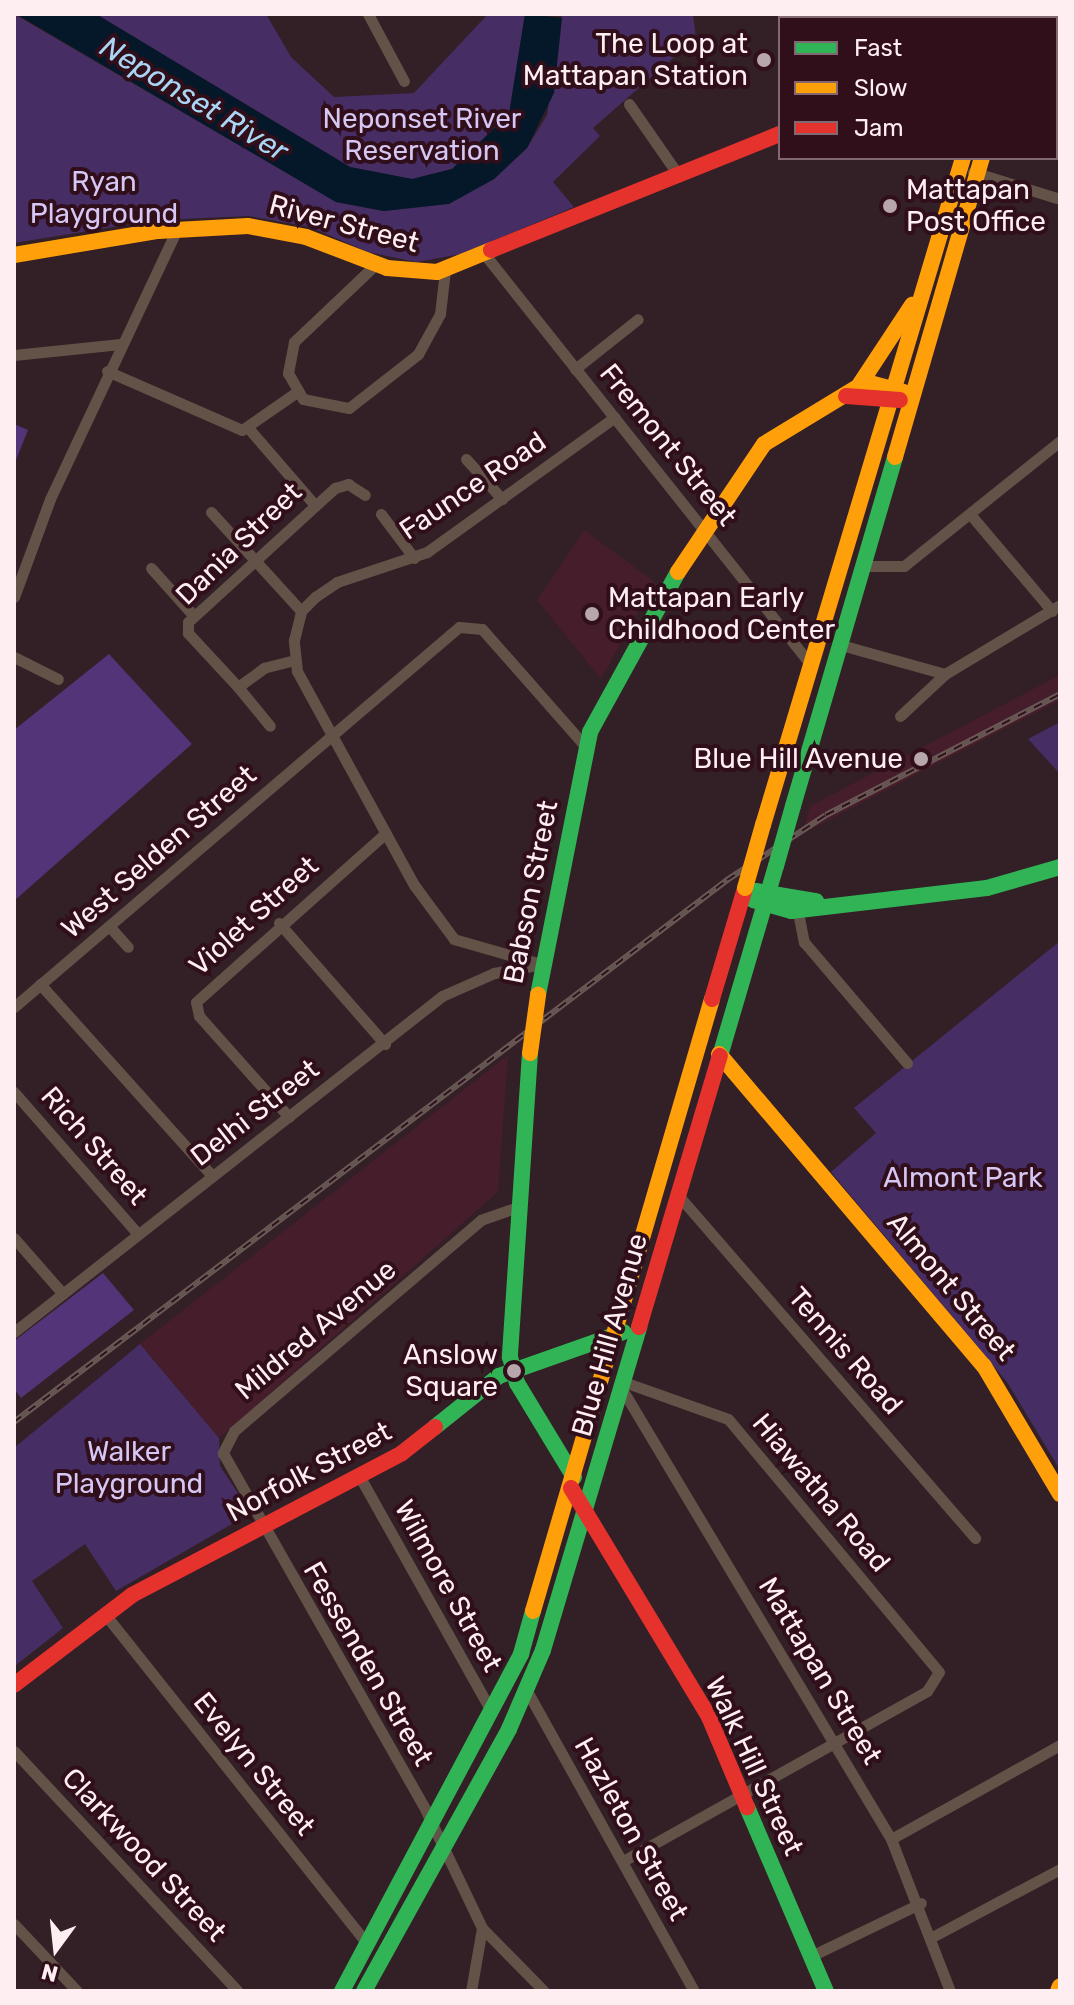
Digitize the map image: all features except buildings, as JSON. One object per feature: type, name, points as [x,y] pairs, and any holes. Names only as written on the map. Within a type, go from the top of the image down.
[{"type":"main road","name":"River Street","points":[[14,255],[177,229],[286,231],[375,265],[445,270],[486,256],[778,135]]},
{"type":"main road","name":"Blue Hill Avenue","points":[[342,1991],[494,1715],[525,1641],[763,825],[961,163]]},
{"type":"main road","name":"Blue Hill Avenue","points":[[364,1991],[527,1691],[586,1513],[864,566],[926,340],[980,166]]},
{"type":"main road","name":"Blue Hill Avenue","points":[[860,384],[899,331],[928,271]]},
{"type":"main road","points":[[909,335],[926,340]]},
{"type":"main road","points":[[860,384],[911,398]]},
{"type":"main road","name":"Babson Street","points":[[512,1370],[518,1207],[530,1053],[541,964],[586,747],[622,665],[705,528],[764,444],[846,396],[860,384]]},
{"type":"main road","points":[[846,396],[891,393]]},
{"type":"main road","points":[[744,892],[766,900],[797,904],[987,888],[1060,867]]},
{"type":"main road","name":"Almont Street","points":[[719,1054],[984,1366],[1059,1489]]},
{"type":"main road","points":[[617,1331],[638,1336]]},
{"type":"main road","name":"Norfolk Street","points":[[14,1685],[104,1613],[267,1525],[361,1479],[512,1370],[617,1331]]},
{"type":"main road","points":[[512,1370],[573,1483]]},
{"type":"main road","name":"Walk Hill Street","points":[[573,1483],[586,1513],[709,1717],[826,1991]]},
{"type":"street","points":[[368,14],[404,81]]},
{"type":"street","points":[[629,104],[679,176]]},
{"type":"street","points":[[961,163],[980,166],[1060,199]]},
{"type":"street","points":[[14,597],[107,371],[177,229]]},
{"type":"street","name":"Fremont Street","points":[[486,256],[812,666]]},
{"type":"street","points":[[294,394],[287,365],[294,342],[375,265]]},
{"type":"street","points":[[294,394],[349,408],[386,382],[430,340],[445,270]]},
{"type":"street","points":[[575,369],[638,319]]},
{"type":"street","points":[[14,355],[120,344]]},
{"type":"street","points":[[107,371],[228,427],[249,429],[294,394]]},
{"type":"street","name":"Faunce Road","points":[[301,611],[337,582],[414,558],[615,417]]},
{"type":"street","points":[[249,429],[314,504]]},
{"type":"street","points":[[864,566],[904,566],[1060,441]]},
{"type":"street","points":[[466,459],[502,499]]},
{"type":"street","name":"Dania Street","points":[[238,687],[188,633],[193,615],[314,504],[344,485],[365,495]]},
{"type":"street","points":[[211,512],[301,611],[295,660],[386,833],[454,939],[541,964]]},
{"type":"street","points":[[381,514],[414,558]]},
{"type":"street","points":[[900,716],[945,674],[1056,608],[970,514]]},
{"type":"street","points":[[151,568],[193,615]]},
{"type":"street","name":"West Selden Street","points":[[14,1007],[333,731],[469,623],[586,747]]},
{"type":"street","points":[[841,645],[945,674]]},
{"type":"street","points":[[14,657],[58,679]]},
{"type":"street","points":[[270,726],[238,687],[264,668],[295,660]]},
{"type":"street","name":"Violet Street","points":[[289,1117],[196,1011],[199,996],[279,923],[386,833]]},
{"type":"street","points":[[797,904],[804,942],[907,1063]]},
{"type":"street","points":[[279,923],[385,1044]]},
{"type":"street","points":[[109,926],[128,947]]},
{"type":"street","name":"Delhi Street","points":[[14,1332],[137,1233],[461,986],[541,964]]},
{"type":"street","points":[[40,984],[212,1176]]},
{"type":"street","name":"Rich Street","points":[[14,1092],[137,1233]]},
{"type":"street","name":"Tennis Road","points":[[678,1195],[975,1538]]},
{"type":"street","name":"Mildred Avenue","points":[[267,1525],[223,1453],[234,1431],[481,1220],[518,1207]]},
{"type":"street","points":[[14,1238],[63,1294]]},
{"type":"street","name":"Hiawatha Road","points":[[623,1386],[728,1419],[928,1652],[939,1672],[933,1685],[832,1742]]},
{"type":"street","name":"Mattapan Street","points":[[623,1386],[891,1839],[934,1936],[950,1991]]},
{"type":"street","name":"Wilmore Street","points":[[361,1479],[494,1715]]},
{"type":"street","name":"Fessenden Street","points":[[267,1525],[273,1549],[433,1826],[482,1928],[544,1991]]},
{"type":"street","name":"Evelyn Street","points":[[104,1613],[368,1945]]},
{"type":"street","name":"Hazleton Street","points":[[527,1691],[694,1991]]},
{"type":"street","points":[[623,1861],[743,1796],[832,1742]]},
{"type":"street","points":[[891,1839],[1060,1745]]},
{"type":"street","name":"Clarkwood Street","points":[[14,1751],[238,1991]]},
{"type":"street","points":[[934,1936],[1060,1869]]},
{"type":"street","points":[[811,1956],[921,1903]]},
{"type":"street","points":[[14,1924],[77,1991]]},
{"type":"street","points":[[471,1991],[482,1928]]},
{"type":"shaded area","points":[[14,424],[28,430],[14,465]]},
{"type":"shaded area","name":"Mattapan Early Childhood Center","points":[[584,530],[655,582],[601,679],[537,600]]},
{"type":"shaded area","points":[[109,654],[192,744],[14,901],[14,730]]},
{"type":"shaded area","name":"Blue Hill Avenue","points":[[1060,675],[1060,700],[802,834],[810,806]]},
{"type":"shaded area","points":[[508,1055],[498,1192],[219,1438],[140,1344]]},
{"type":"shaded area","points":[[103,1273],[134,1310],[21,1398],[14,1389],[14,1341]]},
{"type":"green space","name":"Neponset River Reservation","points":[[14,14],[336,202],[384,211],[449,203],[494,179],[527,148],[547,115],[562,14],[693,14],[696,38],[593,128],[600,136],[553,182],[574,207],[461,254],[416,262],[368,252],[310,227],[249,216],[157,220],[14,243]]},
{"type":"green space","name":"Neponset River Reservation","points":[[96,14],[266,14],[291,57],[334,97],[414,93],[488,14],[525,14],[509,114],[452,169],[412,179],[350,167]]},
{"type":"green space","points":[[1060,722],[1060,774],[1028,739]]},
{"type":"green space","name":"Almont Park","points":[[1060,941],[1060,1470],[1007,1382],[831,1172],[876,1133],[854,1108]]},
{"type":"green space","name":"Walker Playground","points":[[140,1344],[219,1438],[220,1466],[251,1513],[116,1591],[85,1544],[32,1581],[63,1628],[16,1665],[14,1448]]},
{"type":"water","name":"Neponset River","points":[[16,14],[96,14],[350,167],[412,179],[452,169],[509,114],[525,14],[562,18],[554,93],[527,148],[494,179],[449,204],[384,211],[336,202]]},
{"type":"railway","points":[[14,1422],[727,880],[826,815],[1060,694]]},
{"type":"traffic: fast","points":[[994,16],[1003,14]]},
{"type":"traffic: fast","points":[[793,806],[895,457]]},
{"type":"traffic: fast","points":[[538,995],[590,732],[678,572]]},
{"type":"traffic: fast","points":[[776,866],[793,806]]},
{"type":"traffic: fast","points":[[720,1056],[776,866]]},
{"type":"traffic: fast","points":[[753,900],[791,911],[987,888],[1060,867]]},
{"type":"traffic: fast","points":[[756,891],[816,901]]},
{"type":"traffic: fast","points":[[530,1053],[510,1357],[517,1383],[574,1477]]},
{"type":"traffic: fast","points":[[364,1991],[509,1729],[543,1650],[639,1327]]},
{"type":"traffic: fast","points":[[435,1427],[499,1376],[623,1332]]},
{"type":"traffic: fast","points":[[342,1991],[521,1654],[533,1611]]},
{"type":"traffic: fast","points":[[747,1807],[826,1991]]},
{"type":"traffic: slow","points":[[763,825],[962,160]]},
{"type":"traffic: slow","points":[[895,457],[981,160]]},
{"type":"traffic: slow","points":[[14,255],[158,231],[248,226],[306,237],[387,268],[437,272],[491,250]]},
{"type":"traffic: slow","points":[[860,384],[912,305]]},
{"type":"traffic: slow","points":[[678,572],[764,444],[866,382],[904,392]]},
{"type":"traffic: slow","points":[[745,888],[763,825]]},
{"type":"traffic: slow","points":[[530,1053],[538,995]]},
{"type":"traffic: slow","points":[[533,1611],[712,999]]},
{"type":"traffic: slow","points":[[719,1054],[984,1366],[1060,1494]]},
{"type":"traffic: slow","points":[[1058,1991],[1060,1986]]},
{"type":"traffic: jam","points":[[491,250],[778,135]]},
{"type":"traffic: jam","points":[[846,396],[900,400]]},
{"type":"traffic: jam","points":[[712,999],[745,888]]},
{"type":"traffic: jam","points":[[639,1327],[720,1056]]},
{"type":"traffic: jam","points":[[14,1685],[132,1595],[402,1453],[435,1427]]},
{"type":"traffic: jam","points":[[571,1488],[709,1717],[747,1807]]},
{"type":"place","name":"The Loop at Mattapan Station","points":[[764,60]]},
{"type":"place","name":"Mattapan Post Office","points":[[890,206]]},
{"type":"place","name":"Mattapan Early Childhood Center","points":[[592,614]]},
{"type":"place","name":"Blue Hill Avenue","points":[[921,759]]},
{"type":"place","name":"Anslow Square","points":[[514,1371]]},
{"type":"park label","name":"Ryan Playground","points":[[104,198]]}]
